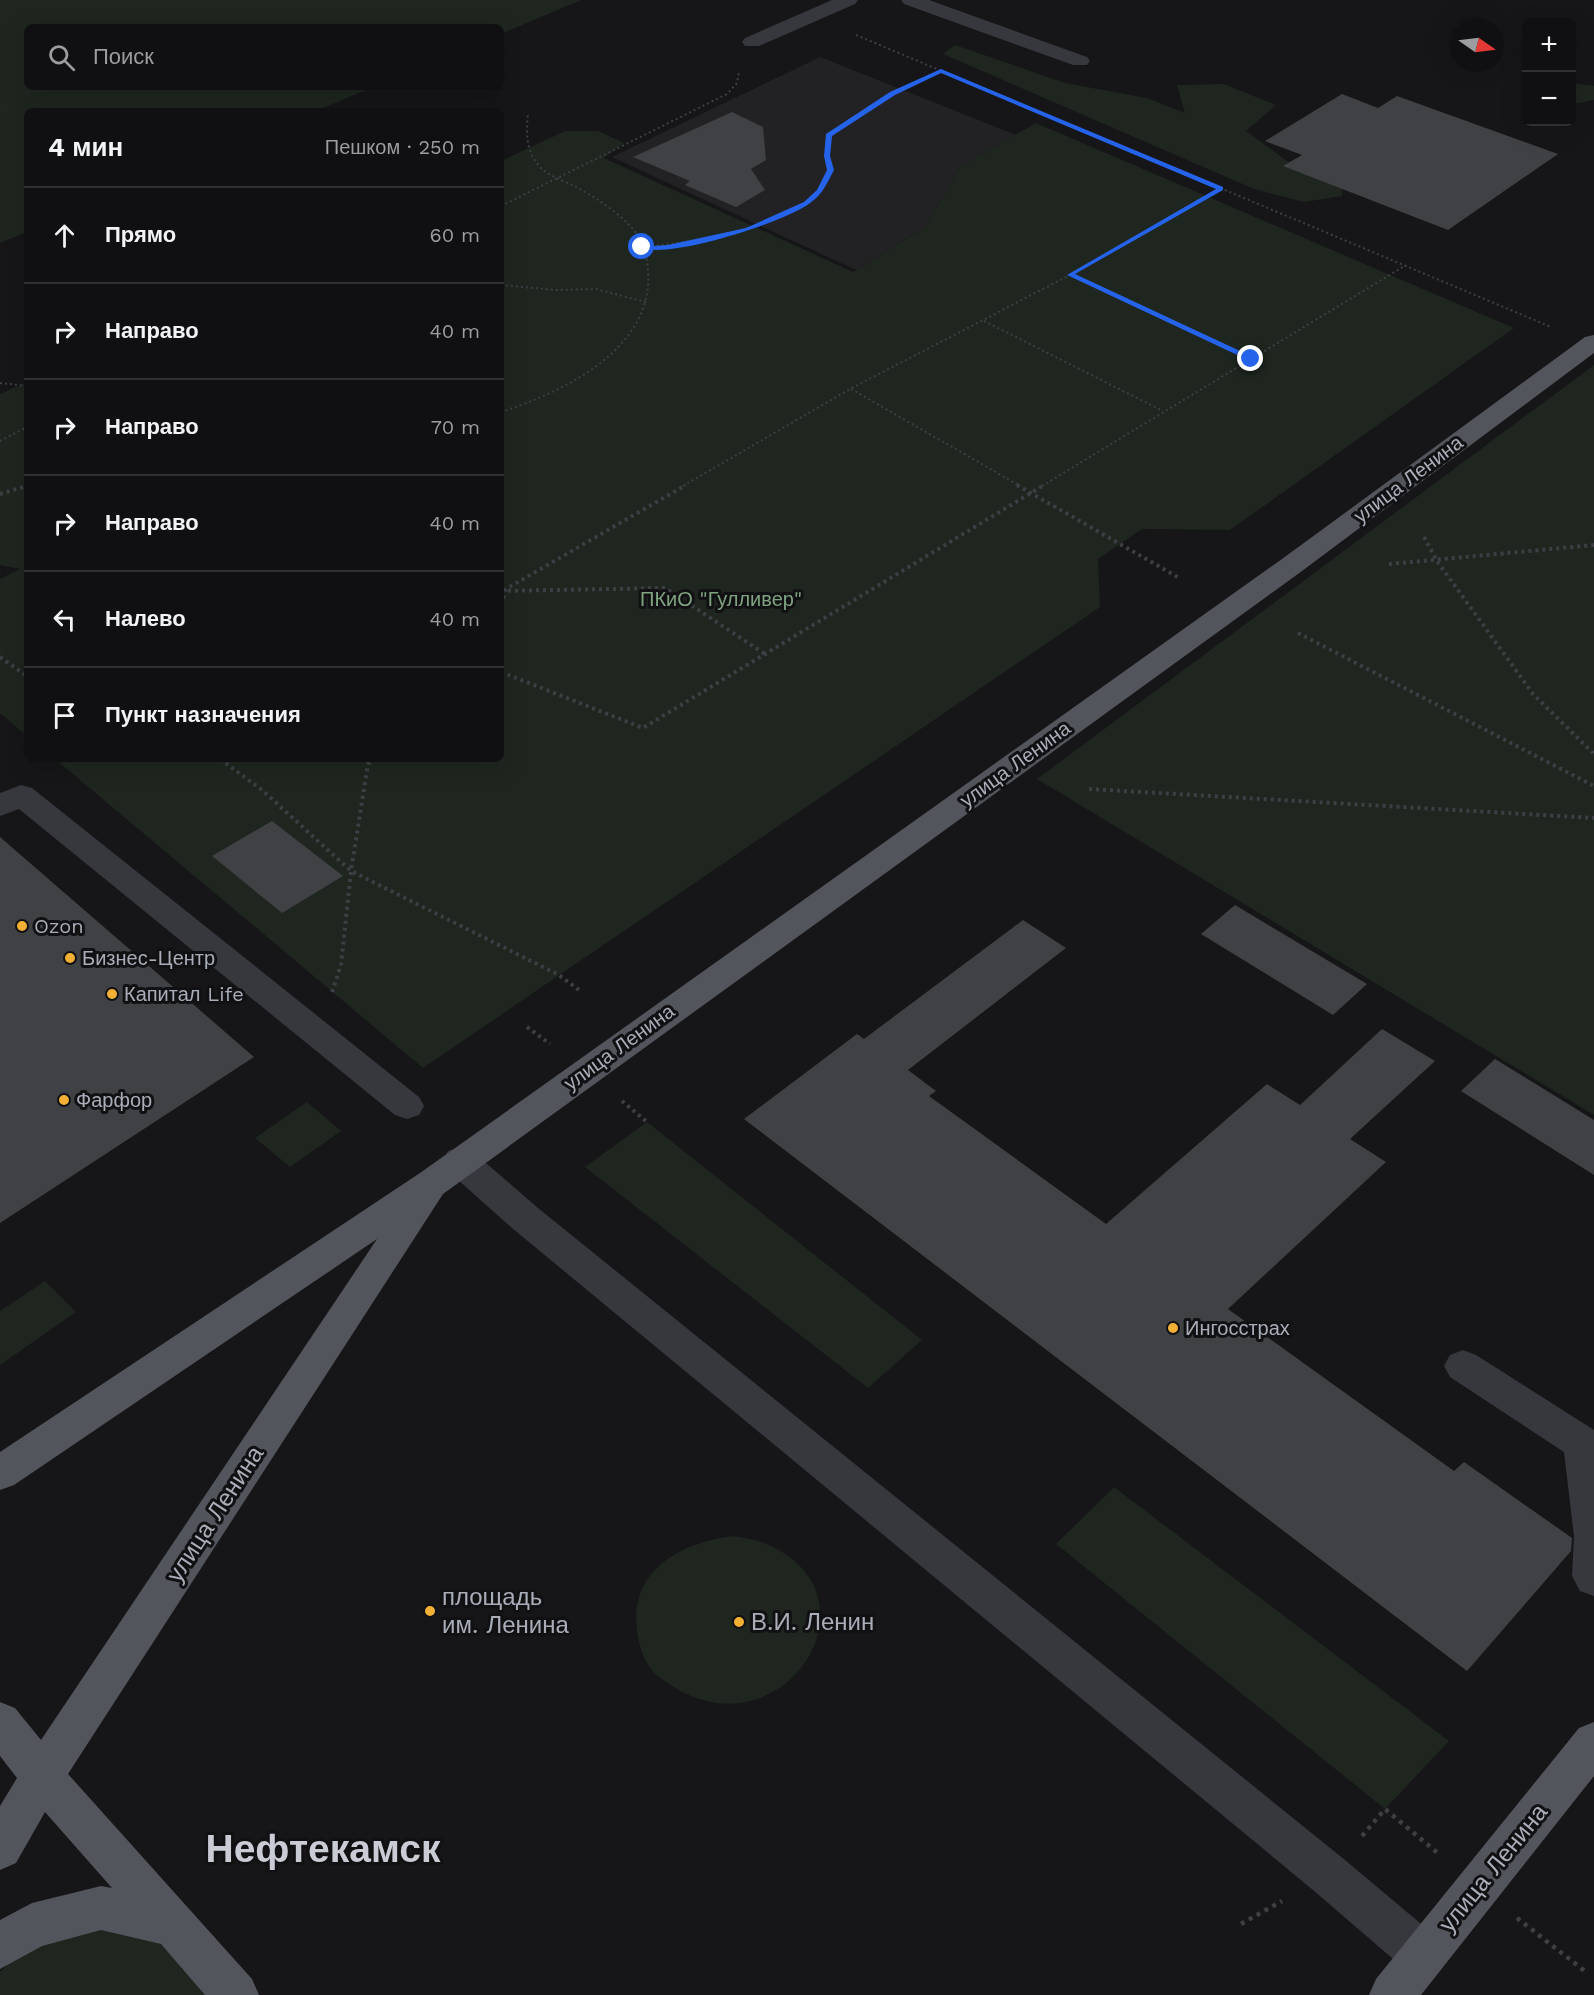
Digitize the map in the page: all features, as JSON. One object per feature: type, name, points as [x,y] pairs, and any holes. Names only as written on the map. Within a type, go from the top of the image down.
[{"type":"main road","name":"улица Ленина","points":[[0,1473],[447,1172],[1292,565],[1593,343]]},
{"type":"main road","name":"улица Ленина","points":[[0,1848],[42,1776],[447,1172]]},
{"type":"main road","points":[[0,1722],[42,1776],[236,1995]]},
{"type":"main road","name":"улица Ленина","points":[[1392,1995],[1594,1742]]},
{"type":"main road","points":[[0,1946],[32,1926],[101,1908],[176,1925]]},
{"type":"lane","points":[[752,42],[848,0]]},
{"type":"lane","points":[[911,0],[1080,61]]},
{"type":"lane","points":[[0,806],[21,795],[407,1106]]},
{"type":"lane","points":[[447,1172],[525,1218],[1329,1875],[1423,1955]]},
{"type":"lane","points":[[1463,1366],[1582,1443],[1594,1536],[1592,1576],[1594,1578]]},
{"type":"path","points":[[809,16],[1593,343]]},
{"type":"path","points":[[504,204],[727,93],[737,83],[742,47],[752,42]]},
{"type":"path","points":[[642,247],[668,247],[722,237],[748,229],[806,204],[820,191],[831,170],[827,156],[829,135],[892,94],[941,71]]},
{"type":"path","points":[[504,411],[531,402],[590,371],[616,350],[635,327],[646,302],[651,275],[638,236],[606,207],[574,186],[539,168],[526,147],[528,114]]},
{"type":"path","points":[[504,595],[506,589],[850,389],[1070,275],[1221,189]]},
{"type":"path","points":[[504,673],[643,728],[1406,265]]},
{"type":"path","points":[[1070,275],[1251,359]]},
{"type":"path","points":[[504,285],[556,290],[596,289],[646,302]]},
{"type":"path","points":[[983,320],[1163,411]]},
{"type":"path","points":[[0,383],[24,386]]},
{"type":"path","points":[[850,389],[1181,579]]},
{"type":"path","points":[[0,441],[24,429]]},
{"type":"path","points":[[0,494],[24,487]]},
{"type":"path","points":[[1424,537],[1437,561],[1533,694],[1594,754]]},
{"type":"path","points":[[1389,564],[1594,546]]},
{"type":"path","points":[[506,589],[665,588],[765,654]]},
{"type":"path","points":[[1298,633],[1594,786]]},
{"type":"path","points":[[0,657],[24,674]]},
{"type":"path","points":[[224,762],[262,790],[351,871],[559,975],[579,990]]},
{"type":"path","points":[[320,1036],[341,965],[351,871],[368,764],[370,762]]},
{"type":"path","points":[[1089,789],[1594,818]]},
{"type":"shaded area","points":[[820,57],[1016,135],[961,166],[925,227],[856,270],[612,157]]},
{"type":"green space","points":[[0,0],[581,0],[504,33],[504,24],[24,24],[24,90],[366,90],[323,108],[24,108],[24,233],[0,243]]},
{"type":"green space","points":[[955,45],[1065,83],[1147,98],[1185,113],[1177,85],[1224,84],[1276,105],[1246,131],[1287,161],[1342,182],[1342,196],[1304,202],[1254,189],[943,54]]},
{"type":"green space","points":[[1576,84],[1594,86],[1594,100],[1576,103]]},
{"type":"green space","name":"ПКиО \"Гулливер\"","points":[[1036,123],[1514,328],[1230,530],[1142,529],[1098,559],[1100,607],[423,1068],[59,762],[504,762],[504,160],[565,131],[598,131],[624,143],[604,158],[853,272],[925,227],[961,166]]},
{"type":"green space","points":[[1594,365],[1594,1115],[1037,779]]},
{"type":"green space","points":[[24,383],[24,733],[0,713],[0,579],[20,569],[0,565],[0,394]]},
{"type":"green space","points":[[307,1102],[341,1131],[290,1167],[255,1138]]},
{"type":"green space","points":[[647,1122],[922,1340],[868,1388],[585,1167]]},
{"type":"green space","points":[[45,1281],[76,1312],[0,1365],[0,1311]]},
{"type":"green space","points":[[1114,1487],[1449,1741],[1385,1809],[1056,1544]]},
{"type":"green space","points":[[733,1536],[764,1543],[801,1568],[818,1599],[818,1633],[804,1665],[777,1689],[742,1703],[702,1700],[658,1676],[647,1664],[642,1653],[636,1615],[640,1595],[648,1579],[660,1565],[675,1554],[693,1546]]},
{"type":"green space","points":[[80,1926],[133,1927],[182,1958],[213,1995],[0,1995],[0,1972],[23,1949]]},
{"type":"building","points":[[1342,94],[1378,108],[1397,96],[1558,154],[1448,230],[1283,166],[1302,155],[1265,141]]},
{"type":"building","points":[[732,112],[763,127],[766,160],[751,169],[765,190],[736,207],[685,185],[690,181],[633,157]]},
{"type":"building","points":[[272,821],[343,876],[282,913],[212,856]]},
{"type":"building","name":"Бизнес-Центр","points":[[0,837],[254,1057],[0,1223]]},
{"type":"building","points":[[1235,905],[1367,984],[1333,1015],[1201,934]]},
{"type":"building","points":[[1023,920],[1066,948],[908,1070],[936,1091],[929,1096],[1106,1224],[1267,1084],[1300,1105],[1382,1029],[1435,1061],[1350,1139],[1386,1162],[1228,1309],[1454,1471],[1464,1462],[1572,1538],[1571,1551],[1467,1671],[744,1119],[857,1034],[864,1039]]},
{"type":"building","points":[[1495,1059],[1594,1120],[1594,1175],[1461,1091]]},
{"type":"place","name":"Ozon","points":[[22,926]]},
{"type":"place","name":"Бизнес-Центр","points":[[70,958]]},
{"type":"place","name":"Капитал Life","points":[[112,994]]},
{"type":"place","name":"Фарфор","points":[[64,1100]]},
{"type":"place","name":"Ингосстрах","points":[[1173,1328]]},
{"type":"place","name":"площадь им. Ленина","points":[[430,1611]]},
{"type":"place","name":"В.И. Ленин","points":[[739,1622]]},
{"type":"district","name":"Нефтекамск","points":[[323,1848]]},
{"type":"route","points":[[642,247],[668,247],[722,237],[748,229],[806,204],[820,191],[831,170],[827,156],[829,135],[892,94],[941,71],[1221,189],[1070,275],[1251,359]]}]
